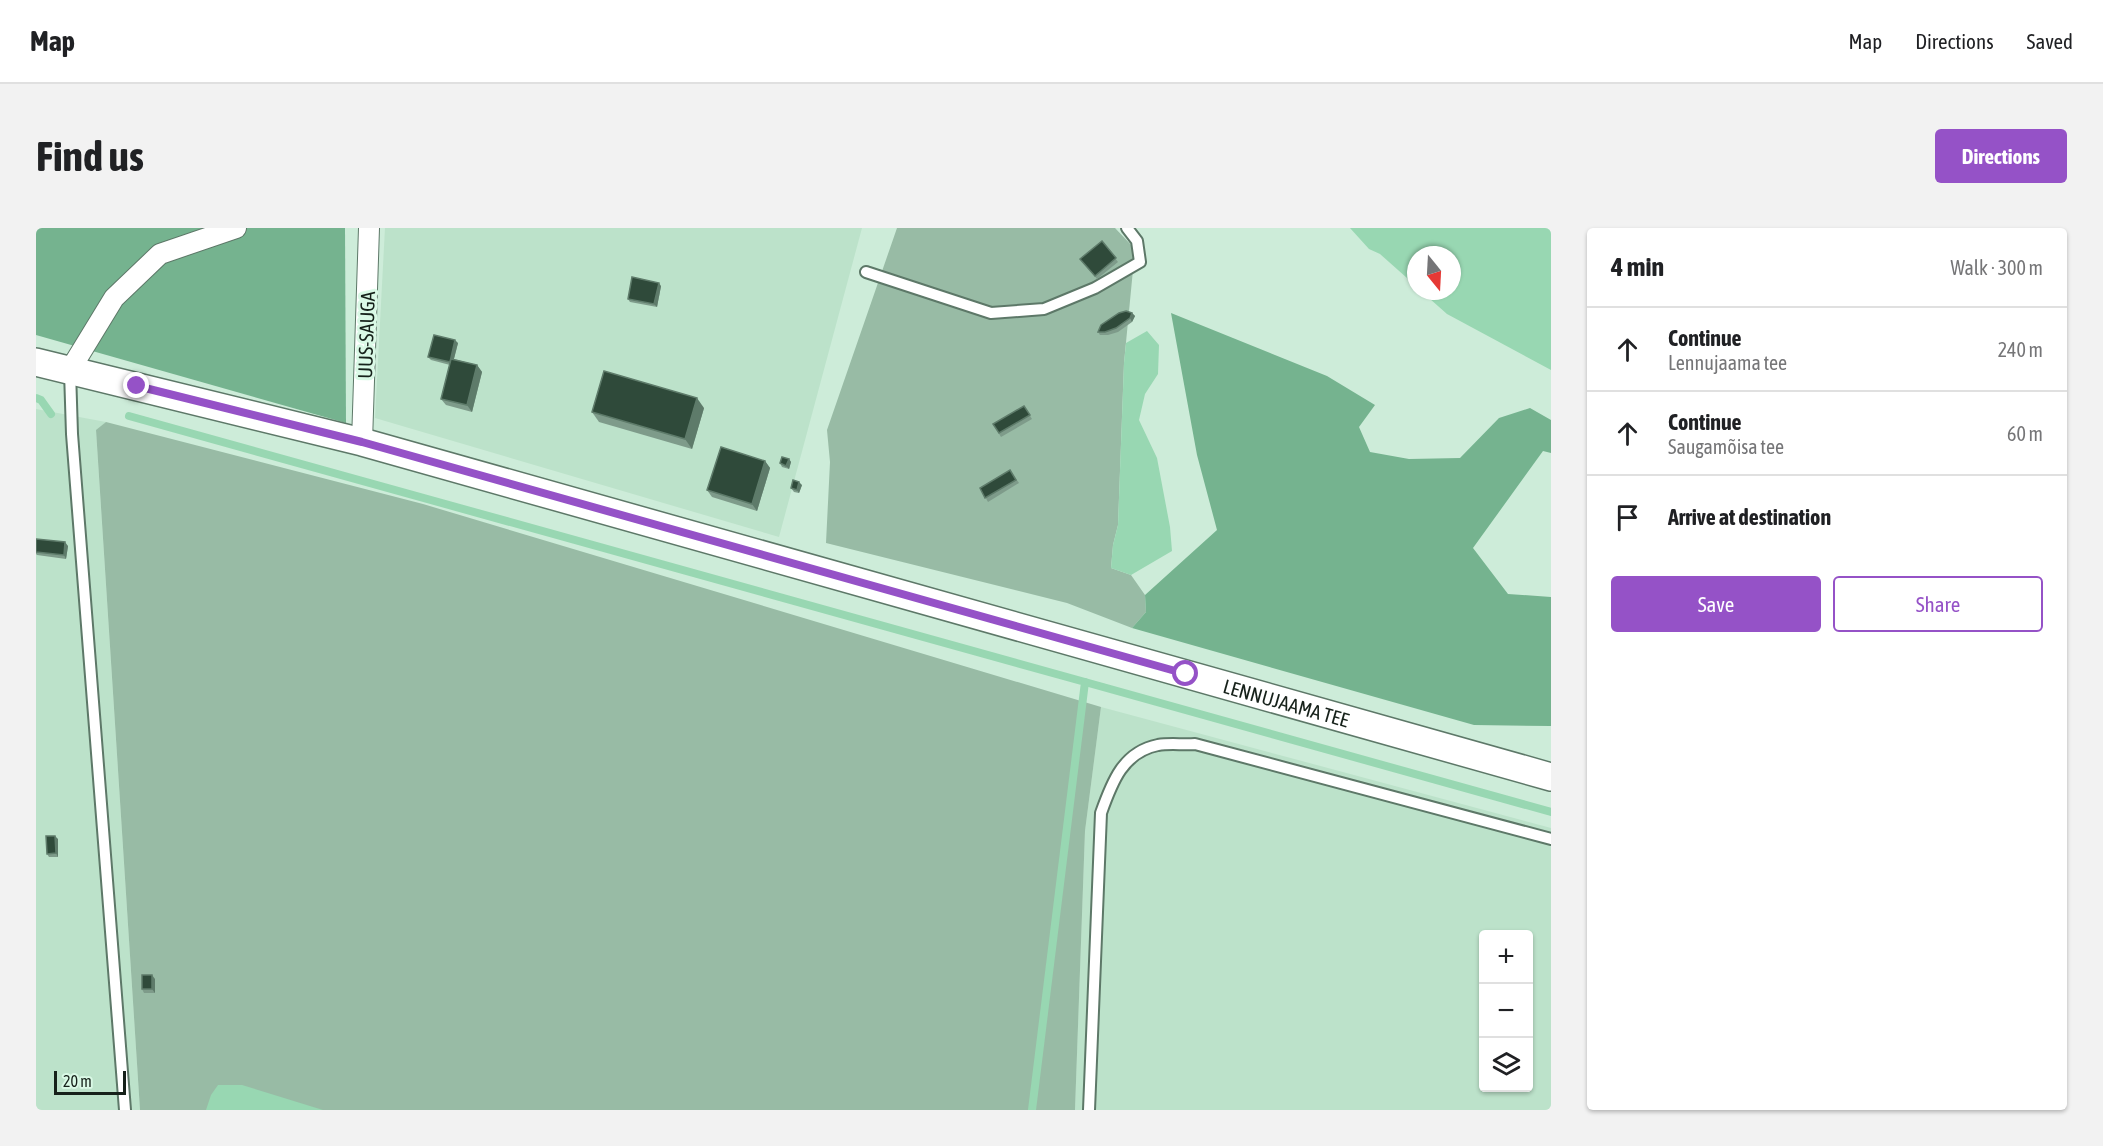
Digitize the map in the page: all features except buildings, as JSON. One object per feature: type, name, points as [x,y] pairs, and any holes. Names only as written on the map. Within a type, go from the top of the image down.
[{"type":"street","points":[[70,370],[114,298],[160,254],[237,228]]},
{"type":"street","name":"UUS-SAUGA","points":[[362,442],[369,228]]},
{"type":"street","name":"LENNUJAAMA TEE","points":[[36,362],[362,442],[1551,777]]},
{"type":"lane","points":[[866,272],[991,313],[1044,309],[1095,288],[1140,262],[1137,241],[1127,228]]},
{"type":"lane","points":[[70,370],[72,434],[125,1110]]},
{"type":"lane","points":[[1089,1110],[1101,813],[1111,783],[1133,754],[1158,746],[1195,744],[1262,760],[1551,839]]},
{"type":"shaded area","points":[[36,228],[345,228],[346,423],[36,335]]},
{"type":"shaded area","points":[[385,228],[862,228],[779,537],[375,418]]},
{"type":"shaded area","points":[[897,228],[1115,228],[1135,249],[1124,363],[1118,525],[1111,568],[1131,575],[1145,595],[1146,612],[1132,628],[1067,603],[826,543],[830,462],[827,430]]},
{"type":"shaded area","points":[[1350,228],[1551,228],[1551,370],[1447,314],[1431,300],[1461,300],[1461,246],[1407,246],[1407,278],[1380,254],[1369,249]]},
{"type":"shaded area","points":[[1171,313],[1327,376],[1375,405],[1359,427],[1370,452],[1409,459],[1460,458],[1499,418],[1530,408],[1551,420],[1551,453],[1543,451],[1473,548],[1508,594],[1551,597],[1551,726],[1474,725],[1132,628],[1146,612],[1145,595],[1217,530],[1197,455]]},
{"type":"shaded area","points":[[1147,331],[1159,345],[1158,374],[1145,394],[1139,420],[1157,458],[1170,527],[1172,551],[1131,575],[1111,568],[1118,525],[1124,363],[1126,343]]},
{"type":"shaded area","points":[[36,409],[106,422],[96,431],[140,1110],[36,1110]]},
{"type":"shaded area","points":[[106,422],[423,504],[1101,707],[1085,831],[1075,1110],[140,1110],[96,430]]},
{"type":"shaded area","points":[[1101,707],[1551,828],[1551,1110],[1075,1110],[1085,831]]},
{"type":"shaded area","points":[[218,1085],[242,1085],[323,1110],[206,1110],[211,1095]]},
{"type":"waterway","points":[[36,398],[41,400],[51,414]]},
{"type":"waterway","points":[[129,416],[1085,682],[1032,1110]]},
{"type":"waterway","points":[[1085,682],[1551,812]]},
{"type":"route","points":[[137,386],[362,442],[1186,674]]}]
